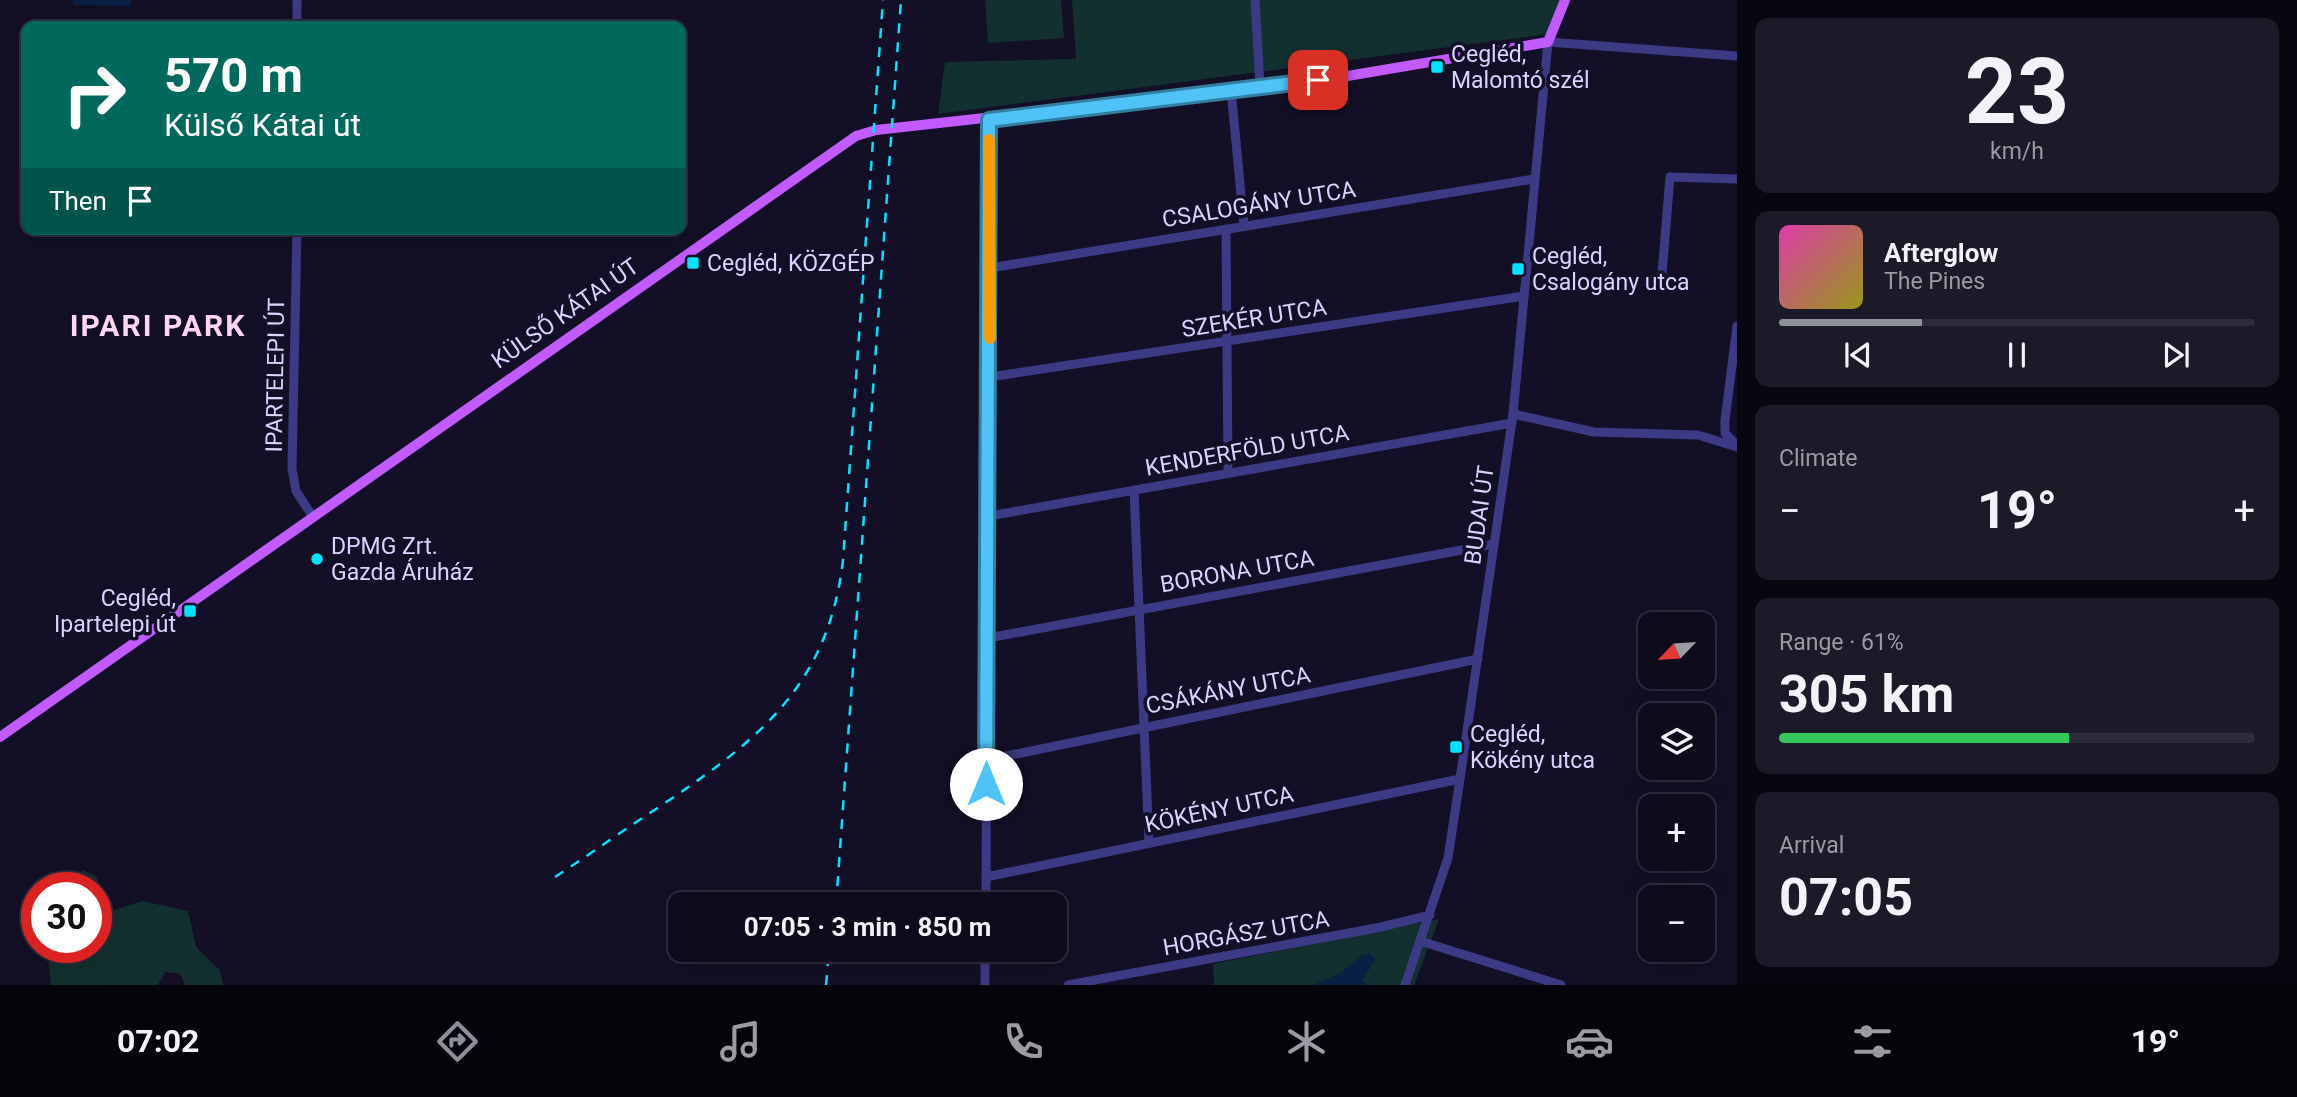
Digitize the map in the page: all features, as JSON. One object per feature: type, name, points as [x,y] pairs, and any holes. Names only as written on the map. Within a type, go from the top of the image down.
[{"type":"main road","points":[[1548,42],[1565,0]]},
{"type":"main road","name":"KÜLSŐ KÁTAI ÚT","points":[[0,737],[844,143],[871,131],[989,120],[1375,72],[1548,42]]},
{"type":"street","points":[[297,0],[297,21]]},
{"type":"street","points":[[1255,0],[1261,86]]},
{"type":"street","points":[[1548,42],[1737,56]]},
{"type":"street","name":"BUDAI ÚT","points":[[1405,985],[1448,858],[1460,779],[1512,419],[1548,42]]},
{"type":"street","points":[[1231,90],[1244,226]]},
{"type":"street","points":[[986,892],[989,120]]},
{"type":"street","points":[[1661,286],[1670,177],[1737,179]]},
{"type":"street","name":"CSALOGÁNY UTCA","points":[[990,268],[1534,179]]},
{"type":"street","points":[[1226,229],[1228,473]]},
{"type":"street","name":"IPARTELEPI ÚT","points":[[297,235],[292,469],[296,491],[313,517]]},
{"type":"street","name":"SZEKÉR UTCA","points":[[990,377],[1524,296]]},
{"type":"street","points":[[1737,326],[1725,433],[1737,447]]},
{"type":"street","points":[[1512,419],[1594,432],[1698,435],[1737,447]]},
{"type":"street","name":"KENDERFÖLD UTCA","points":[[989,516],[1512,419]]},
{"type":"street","points":[[1134,490],[1150,843]]},
{"type":"street","name":"BORONA UTCA","points":[[988,638],[1494,544]]},
{"type":"street","name":"CSÁKÁNY UTCA","points":[[987,760],[1478,659]]},
{"type":"street","name":"KÖKÉNY UTCA","points":[[986,877],[1460,779]]},
{"type":"street","name":"HORGÁSZ UTCA","points":[[1068,985],[1376,928],[1430,915]]},
{"type":"street","points":[[1420,942],[1561,985]]},
{"type":"street","points":[[985,962],[985,985]]},
{"type":"green space","points":[[985,0],[1061,0],[1064,38],[988,43]]},
{"type":"green space","points":[[1072,0],[1567,0],[1556,33],[938,114],[945,62],[1076,59]]},
{"type":"green space","points":[[142,901],[188,911],[196,947],[220,971],[223,985],[185,985],[180,974],[165,972],[158,985],[51,985],[49,963],[112,963],[112,911]]},
{"type":"green space","points":[[1439,919],[1414,985],[1367,985],[1361,981],[1375,960],[1362,955],[1341,973],[1314,985],[1214,985],[1213,964]]},
{"type":"water","points":[[73,0],[131,0],[131,6],[73,5]]},
{"type":"water","points":[[1370,953],[1375,959],[1362,981],[1367,985],[1314,985],[1341,973],[1362,955]]},
{"type":"railway","points":[[555,877],[692,784],[755,735],[804,677],[822,643],[835,605],[843,560],[883,0]]},
{"type":"railway","points":[[837,892],[901,0]]},
{"type":"railway","points":[[826,985],[828,962]]},
{"type":"slow traffic","points":[[989,140],[990,338]]},
{"type":"place","name":"Cegléd, Malomtó szél","points":[[1437,67]]},
{"type":"place","name":"Cegléd, KÖZGÉP","points":[[693,263]]},
{"type":"place","name":"Cegléd, Csalogány utca","points":[[1518,269]]},
{"type":"place","name":"DPMG Zrt. Gazda Áruház","points":[[317,559]]},
{"type":"place","name":"Cegléd, Ipartelepi út","points":[[190,611]]},
{"type":"place","name":"Cegléd, Kökény utca","points":[[1456,747]]},
{"type":"district","name":"IPARI PARK","points":[[158,326]]},
{"type":"route","points":[[986,784],[989,120],[1318,80]]}]
